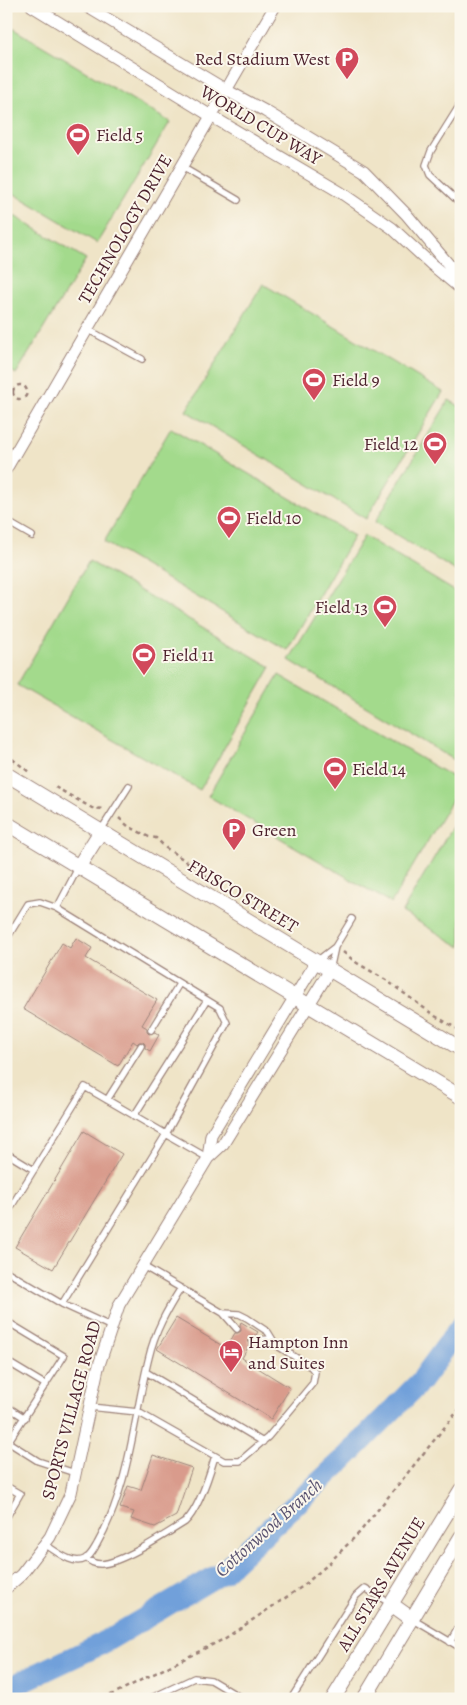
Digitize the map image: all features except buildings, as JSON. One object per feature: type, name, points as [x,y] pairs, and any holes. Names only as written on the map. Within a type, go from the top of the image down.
[{"type":"street","name":"WORLD CUP WAY","points":[[32,6],[340,192],[392,228],[461,289]]},
{"type":"street","name":"WORLD CUP WAY","points":[[86,6],[226,90],[265,110],[364,171],[407,215],[461,282]]},
{"type":"street","name":"TECHNOLOGY DRIVE","points":[[6,469],[275,6]]},
{"type":"street","name":"FRISCO STREET","points":[[6,774],[461,1049]]},
{"type":"street","points":[[6,823],[461,1097]]},
{"type":"street","points":[[79,866],[101,831]]},
{"type":"street","name":"SPORTS VILLAGE ROAD","points":[[208,1158],[211,1134],[316,962]]},
{"type":"street","name":"SPORTS VILLAGE ROAD","points":[[6,1588],[21,1575],[50,1537],[71,1493],[98,1368],[119,1305],[208,1158],[223,1144],[330,970]]},
{"type":"street","name":"ALL STARS AVENUE","points":[[333,1699],[461,1490]]},
{"type":"street","points":[[364,1699],[461,1537]]},
{"type":"street","points":[[391,1604],[412,1619]]},
{"type":"lane","points":[[461,102],[431,152],[426,165],[430,175],[461,204]]},
{"type":"lane","points":[[182,167],[238,200]]},
{"type":"lane","points":[[87,329],[142,359]]},
{"type":"lane","points":[[6,521],[32,536]]},
{"type":"lane","points":[[101,831],[129,786]]},
{"type":"lane","points":[[57,908],[79,866]]},
{"type":"lane","points":[[6,940],[28,904],[40,902],[57,908],[220,1008],[227,1022],[166,1134],[62,1304]]},
{"type":"lane","points":[[330,970],[335,947],[352,919]]},
{"type":"lane","points":[[316,962],[335,947]]},
{"type":"lane","points":[[151,1030],[179,984]]},
{"type":"lane","points":[[134,1116],[207,1000]]},
{"type":"lane","points":[[107,1100],[141,1046]]},
{"type":"lane","points":[[6,1215],[85,1087],[208,1158]]},
{"type":"lane","points":[[6,1153],[34,1170]]},
{"type":"lane","points":[[143,1266],[223,1314],[237,1329]]},
{"type":"lane","points":[[6,1270],[62,1304],[112,1327]]},
{"type":"lane","points":[[44,1544],[69,1559],[86,1558],[90,1555],[108,1524],[118,1498],[149,1357],[157,1331],[165,1312],[181,1288]]},
{"type":"lane","points":[[90,1407],[138,1412],[224,1461],[240,1461],[263,1442],[313,1383],[315,1372],[311,1367],[276,1345],[268,1332],[247,1318],[239,1314],[223,1314]]},
{"type":"lane","points":[[6,1321],[64,1356],[7,1443],[38,1461],[75,1473]]},
{"type":"lane","points":[[253,1340],[271,1339]]},
{"type":"lane","points":[[6,1362],[46,1385]]},
{"type":"lane","points":[[146,1372],[263,1442]]},
{"type":"lane","points":[[6,1406],[24,1418]]},
{"type":"lane","points":[[86,1558],[93,1563],[101,1564],[116,1560],[185,1522],[194,1508],[211,1470],[215,1456]]},
{"type":"lane","points":[[6,1486],[20,1494],[6,1518]]},
{"type":"lane","points":[[291,1699],[356,1596],[366,1588],[391,1604]]},
{"type":"lane","points":[[412,1619],[461,1648]]},
{"type":"lane","points":[[450,1642],[461,1623]]},
{"type":"lane","points":[[149,1699],[194,1678],[211,1680],[243,1699]]},
{"type":"path","points":[[6,382],[13,390],[14,396],[17,399],[27,395],[27,389],[22,385],[18,385],[13,390]]},
{"type":"path","points":[[6,754],[30,772]]},
{"type":"path","points":[[53,786],[92,808],[112,813],[128,826],[149,837],[156,838],[166,848],[189,863],[213,883]]},
{"type":"path","points":[[335,947],[386,980],[434,1016],[461,1031]]},
{"type":"path","points":[[103,1699],[224,1639],[303,1586],[360,1533],[461,1407]]},
{"type":"green space","name":"Field 5","points":[[6,24],[170,122],[97,243],[6,189]]},
{"type":"green space","points":[[6,211],[86,259],[16,374],[6,368]]},
{"type":"green space","name":"Field 9","points":[[263,284],[443,392],[366,519],[186,411]]},
{"type":"green space","name":"Field 12","points":[[449,400],[461,407],[461,574],[375,522]]},
{"type":"green space","name":"Field 10","points":[[171,428],[354,536],[287,650],[104,542]]},
{"type":"green space","name":"Field 13","points":[[364,536],[461,595],[461,764],[289,660]]},
{"type":"green space","name":"Field 11","points":[[89,561],[271,667],[200,790],[17,685]]},
{"type":"green space","name":"Field 14","points":[[279,675],[461,782],[461,785],[391,903],[208,796]]},
{"type":"green space","points":[[461,812],[461,947],[402,912]]},
{"type":"waterway","name":"Cottonwood Branch","points":[[6,1689],[101,1644],[223,1572],[342,1461],[421,1381],[461,1326]]},
{"type":"place","name":"Red Stadium West","points":[[347,80]]},
{"type":"place","name":"Field 5","points":[[78,156]]},
{"type":"place","name":"Field 9","points":[[314,401]]},
{"type":"place","name":"Field 12","points":[[435,465]]},
{"type":"place","name":"Field 10","points":[[229,539]]},
{"type":"place","name":"Field 13","points":[[385,628]]},
{"type":"place","name":"Field 11","points":[[144,676]]},
{"type":"place","name":"Field 14","points":[[335,790]]},
{"type":"place","name":"Green","points":[[234,851]]},
{"type":"place","name":"Hampton Inn and Suites","points":[[231,1373]]}]
